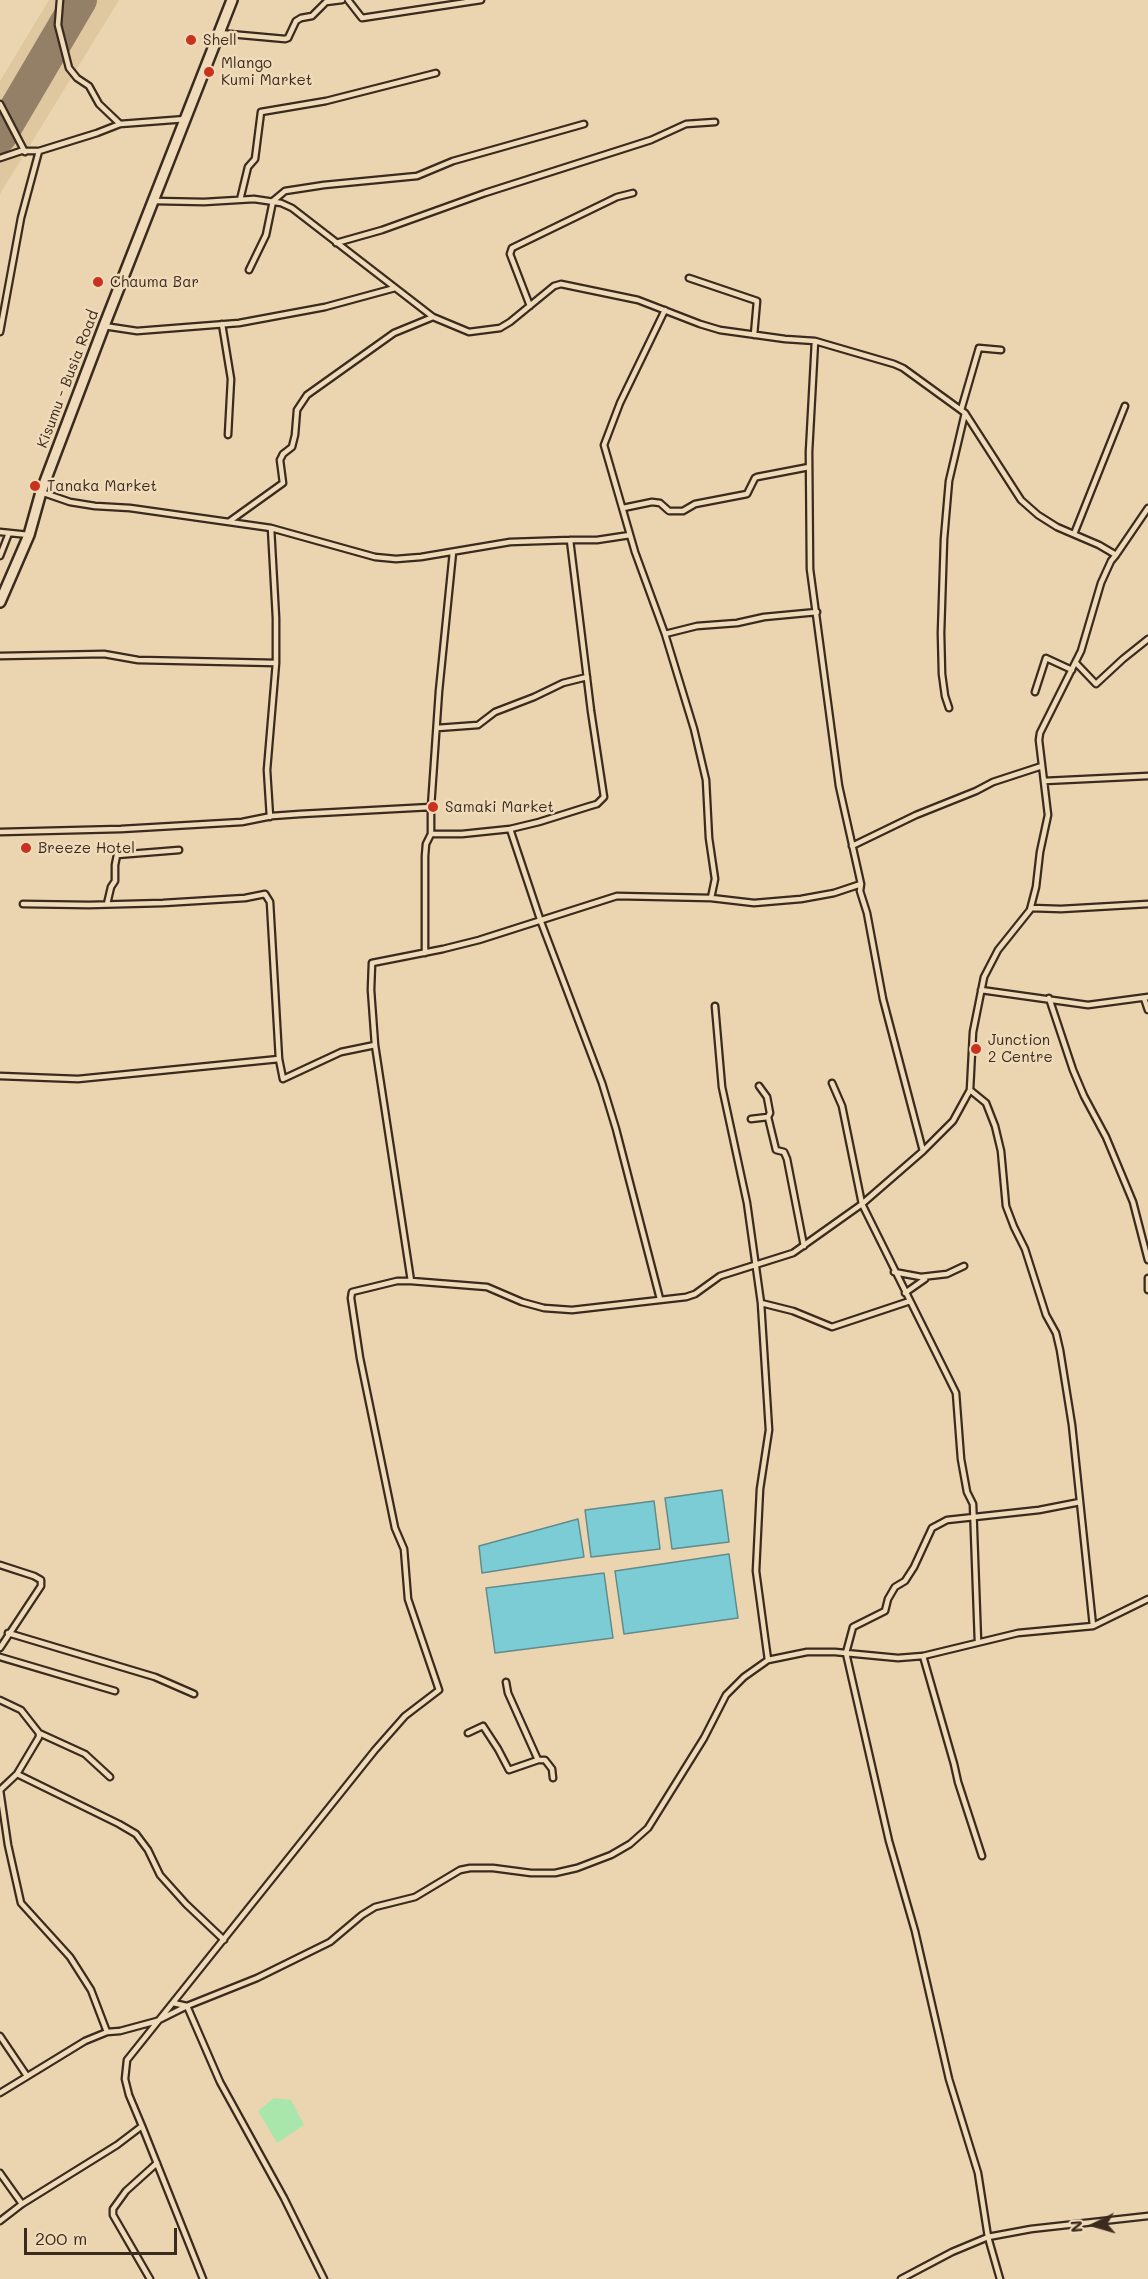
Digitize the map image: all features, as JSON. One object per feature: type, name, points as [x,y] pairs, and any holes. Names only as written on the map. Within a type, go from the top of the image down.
[{"type":"highway","name":"Kisumu - Busia Road","points":[[0,602],[29,535],[41,492],[232,0]]},
{"type":"street","points":[[60,0],[58,26],[69,68],[77,78],[89,86],[99,104],[120,124]]},
{"type":"street","points":[[219,33],[285,39],[288,38],[296,21],[312,16],[326,2],[342,0]]},
{"type":"street","points":[[348,0],[362,18],[481,0]]},
{"type":"street","points":[[240,200],[248,166],[255,159],[261,112],[326,101],[436,73]]},
{"type":"street","points":[[0,104],[25,152]]},
{"type":"street","points":[[0,158],[39,151],[96,134],[120,124],[186,119]]},
{"type":"street","points":[[336,243],[382,230],[485,193],[651,140],[686,124],[715,122]]},
{"type":"street","points":[[249,270],[266,234],[273,201],[285,191],[417,176],[453,161],[584,124]]},
{"type":"street","points":[[0,332],[21,218],[39,151]]},
{"type":"street","points":[[530,306],[510,254],[513,248],[617,197],[633,193]]},
{"type":"street","points":[[155,201],[254,199],[273,201],[292,208],[433,317],[469,332],[485,332],[500,328],[554,286],[561,284],[638,300],[720,330],[815,341],[903,368],[963,412],[1021,500],[1038,514],[1116,555]]},
{"type":"street","points":[[689,278],[757,301],[754,335]]},
{"type":"street","points":[[104,326],[146,331],[239,323],[295,314],[395,288]]},
{"type":"street","points":[[665,310],[620,403],[604,442],[630,535],[665,634],[694,729],[706,780],[709,838],[715,879],[711,898]]},
{"type":"street","points":[[230,522],[283,483],[280,459],[282,454],[292,447],[297,410],[307,395],[394,333],[433,317]]},
{"type":"street","points":[[222,324],[231,379],[228,435]]},
{"type":"street","points":[[815,341],[809,467],[810,569],[839,786],[883,999],[923,1151]]},
{"type":"street","points":[[949,708],[942,674],[941,633],[944,539],[949,481],[979,348],[1001,350]]},
{"type":"street","points":[[1074,534],[1125,406]]},
{"type":"street","points":[[623,507],[652,501],[660,503],[669,511],[683,511],[695,504],[747,494],[757,477],[809,467]]},
{"type":"street","points":[[41,492],[70,502],[95,506],[130,508],[271,528],[375,557],[396,559],[510,542],[597,540],[630,535]]},
{"type":"street","points":[[203,2279],[129,2095],[125,2069],[127,2060],[375,1750],[405,1716],[439,1690],[408,1599],[404,1549],[395,1528],[360,1358],[351,1293],[355,1290],[396,1281],[411,1281],[487,1287],[522,1302],[544,1308],[562,1309],[695,1294],[720,1276],[794,1253],[862,1204],[923,1151],[953,1121],[970,1090],[973,1032],[984,976],[998,951],[1016,930],[1030,908],[1036,887],[1040,852],[1048,815],[1040,733],[1076,663],[1088,634],[1101,583],[1111,561],[1148,508]]},
{"type":"street","points":[[270,818],[267,770],[276,663],[271,528]]},
{"type":"street","points":[[0,532],[29,535]]},
{"type":"street","points":[[0,556],[9,533]]},
{"type":"street","points":[[431,834],[462,834],[510,829],[597,804],[604,797],[570,540]]},
{"type":"street","points":[[425,953],[425,856],[426,844],[431,834],[436,728],[453,552]]},
{"type":"street","points":[[665,634],[697,626],[817,612]]},
{"type":"street","points":[[1076,663],[1096,684],[1123,658],[1148,639]]},
{"type":"street","points":[[0,656],[104,654],[138,660],[276,663]]},
{"type":"street","points":[[1035,692],[1046,658],[1072,670]]},
{"type":"street","points":[[436,728],[478,725],[495,712],[534,698],[563,683],[587,677]]},
{"type":"street","points":[[852,846],[916,814],[993,782],[1042,766]]},
{"type":"street","points":[[1044,781],[1148,776]]},
{"type":"street","points":[[0,832],[174,826],[242,822],[300,814],[431,807]]},
{"type":"street","points":[[510,829],[541,922],[602,1083],[660,1299]]},
{"type":"street","points":[[107,904],[111,887],[115,881],[117,855],[179,850]]},
{"type":"street","points":[[411,1281],[375,1045],[371,990],[372,963],[425,953],[541,922],[605,898],[617,896],[711,898],[754,903],[801,899],[834,893],[861,884]]},
{"type":"street","points":[[23,904],[107,904],[245,898],[265,894],[270,902],[279,1059],[284,1080],[341,1052],[375,1045]]},
{"type":"street","points":[[1030,908],[1061,909],[1148,904]]},
{"type":"street","points":[[981,990],[1088,1005],[1146,998],[1148,1011]]},
{"type":"street","points":[[1048,998],[1077,1079],[1106,1137],[1133,1203],[1148,1260]]},
{"type":"street","points":[[715,1006],[722,1087],[747,1203],[761,1303],[769,1430],[760,1489],[756,1571],[768,1660]]},
{"type":"street","points":[[0,1076],[78,1079],[279,1059]]},
{"type":"street","points":[[832,1083],[842,1106],[862,1204],[894,1272],[955,1387],[961,1459],[967,1492],[973,1504],[978,1642]]},
{"type":"street","points":[[759,1086],[767,1097],[770,1113],[768,1117],[776,1150],[784,1152],[787,1159],[804,1246]]},
{"type":"street","points":[[970,1090],[986,1103],[995,1126],[1001,1151],[1006,1206],[1025,1249],[1046,1315],[1056,1333],[1072,1425],[1093,1626]]},
{"type":"street","points":[[751,1119],[768,1117]]},
{"type":"street","points":[[894,1272],[921,1277],[933,1276],[947,1274],[964,1266]]},
{"type":"street","points":[[905,1293],[922,1280],[933,1276]]},
{"type":"street","points":[[1148,1278],[1148,1290]]},
{"type":"street","points":[[761,1303],[793,1311],[832,1327],[910,1301]]},
{"type":"street","points":[[1000,2279],[988,2237],[978,2173],[949,2079],[915,1931],[889,1841],[846,1653],[853,1627],[885,1611],[888,1599],[895,1587],[905,1581],[914,1567],[932,1528],[947,1520],[1080,1502]]},
{"type":"street","points":[[0,1565],[41,1580],[41,1586],[0,1648]]},
{"type":"street","points":[[0,2093],[85,2041],[107,2032],[158,2021],[187,2006],[308,1954],[330,1942],[375,1907],[415,1897],[459,1870],[482,1868],[555,1873],[578,1868],[611,1855],[630,1844],[648,1828],[704,1738],[726,1695],[744,1677],[768,1660],[807,1652],[898,1658],[924,1656],[1018,1633],[1093,1626],[1148,1599]]},
{"type":"street","points":[[8,1633],[155,1677],[194,1694]]},
{"type":"street","points":[[924,1656],[958,1782],[982,1856]]},
{"type":"street","points":[[0,1658],[115,1691]]},
{"type":"street","points":[[506,1682],[508,1693],[538,1760]]},
{"type":"street","points":[[0,1700],[21,1710],[39,1733],[85,1754],[110,1777]]},
{"type":"street","points":[[468,1733],[483,1726],[508,1770],[538,1760],[545,1760],[552,1769],[553,1778]]},
{"type":"street","points":[[39,1733],[39,1737],[17,1774],[0,1790],[8,1845],[21,1903],[70,1957],[91,1990],[107,2032]]},
{"type":"street","points":[[17,1774],[136,1834],[148,1850],[160,1875],[224,1940]]},
{"type":"street","points":[[173,2003],[187,2006]]},
{"type":"street","points":[[187,2006],[220,2082],[284,2198],[324,2279]]},
{"type":"street","points":[[0,2036],[27,2076]]},
{"type":"street","points":[[0,2221],[22,2204],[117,2145],[142,2126]]},
{"type":"street","points":[[150,2279],[112,2215],[113,2209],[126,2191],[157,2163]]},
{"type":"street","points":[[0,2173],[22,2204]]},
{"type":"street","points":[[901,2279],[952,2252],[988,2237],[1031,2229],[1148,2216]]},
{"type":"shaded area","points":[[49,0],[119,0],[0,194],[0,81]]},
{"type":"green space","points":[[274,2098],[291,2100],[304,2125],[277,2143],[258,2111]]},
{"type":"water","points":[[722,1490],[729,1542],[672,1549],[665,1498]]},
{"type":"water","points":[[654,1501],[660,1549],[591,1557],[585,1510]]},
{"type":"water","points":[[578,1519],[584,1557],[482,1573],[479,1546]]},
{"type":"water","points":[[729,1554],[738,1618],[624,1634],[615,1571]]},
{"type":"water","points":[[604,1573],[613,1638],[495,1653],[486,1588]]},
{"type":"runway","points":[[0,136],[80,0]]},
{"type":"place","name":"Shell","points":[[191,40]]},
{"type":"place","name":"Mlango Kumi Market","points":[[209,72]]},
{"type":"place","name":"Chauma Bar","points":[[98,282]]},
{"type":"place","name":"Tanaka Market","points":[[35,486]]},
{"type":"place","name":"Samaki Market","points":[[433,807]]},
{"type":"place","name":"Breeze Hotel","points":[[26,848]]},
{"type":"place","name":"Junction 2 Centre","points":[[976,1049]]}]
